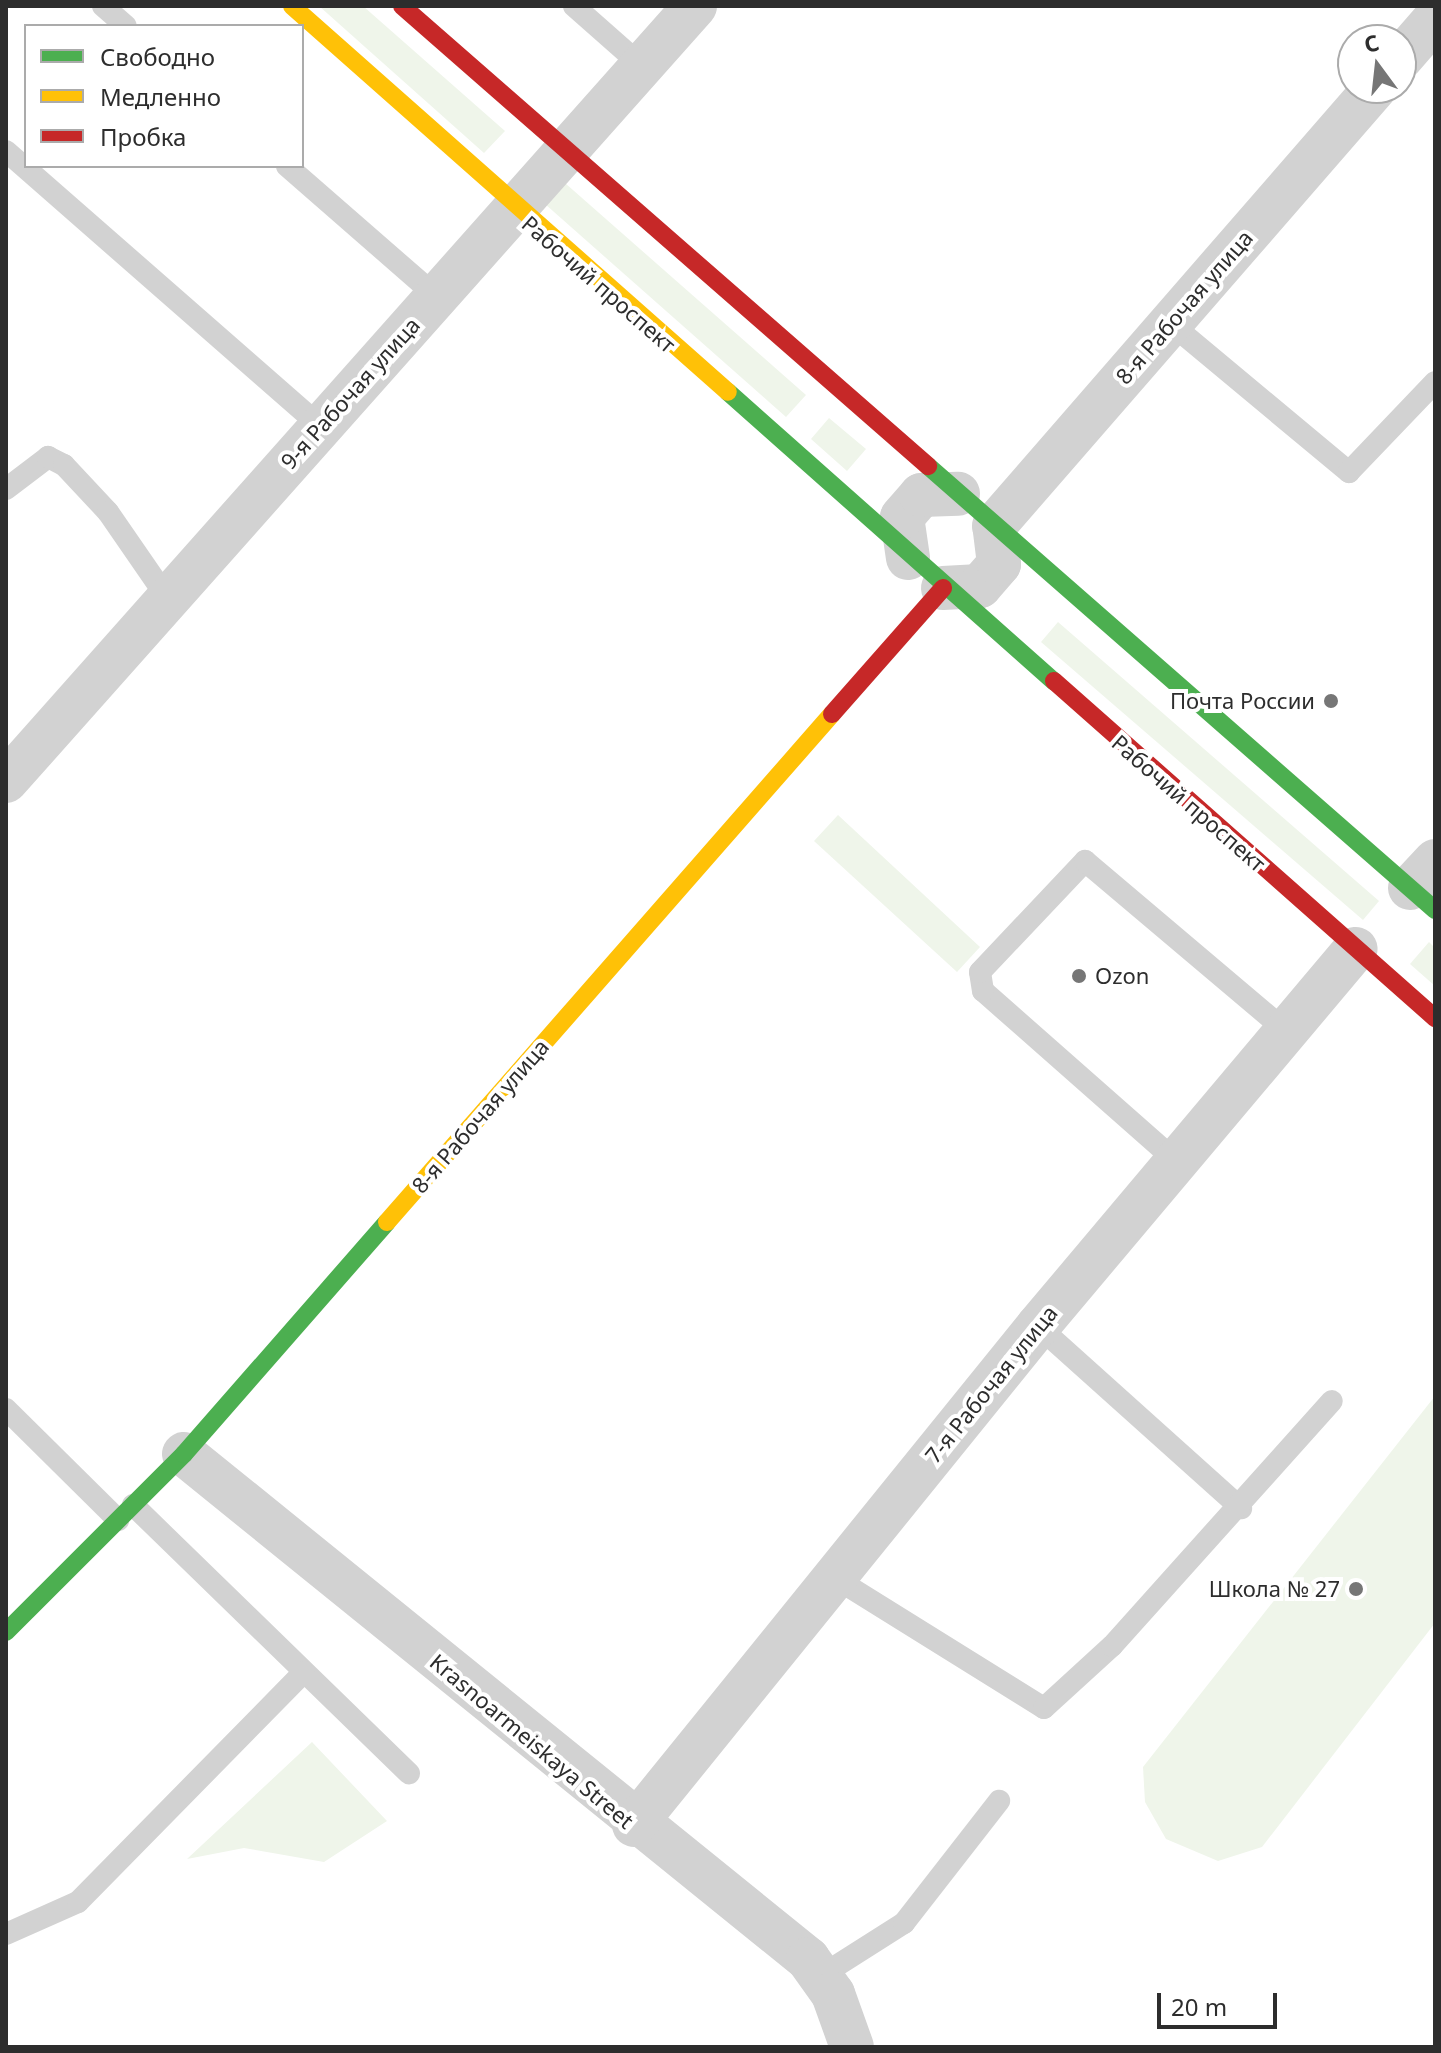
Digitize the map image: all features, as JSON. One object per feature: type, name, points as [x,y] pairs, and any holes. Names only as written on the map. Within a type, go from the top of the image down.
[{"type":"street","name":"Рабочий проспект","points":[[292,6],[514,209],[908,558],[1435,1018]]},
{"type":"street","points":[[402,6],[994,526],[1427,886]]},
{"type":"street","name":"9-я Рабочая улица","points":[[6,781],[695,6]]},
{"type":"street","points":[[1417,40],[1435,19]]},
{"type":"street","name":"8-я Рабочая улица","points":[[994,526],[1361,104]]},
{"type":"street","points":[[908,558],[902,517],[921,495],[958,494]]},
{"type":"street","points":[[943,588],[980,586],[999,564],[994,526]]},
{"type":"street","name":"8-я Рабочая улица","points":[[6,1632],[184,1454],[943,588]]},
{"type":"street","name":"7-я Рабочая улица","points":[[634,1825],[1038,1326],[1356,949]]},
{"type":"street","name":"Krasnoarmeiskaya Street","points":[[184,1454],[634,1825],[822,1975],[852,2047]]},
{"type":"lane","points":[[103,6],[124,24]]},
{"type":"lane","points":[[574,6],[642,66]]},
{"type":"lane","points":[[6,151],[24,167]]},
{"type":"lane","points":[[25,168],[321,427]]},
{"type":"lane","points":[[289,168],[436,296]]},
{"type":"lane","points":[[1170,323],[1349,472],[1435,382]]},
{"type":"lane","points":[[6,489],[48,457],[64,465],[108,512],[168,599]]},
{"type":"lane","points":[[1176,1161],[983,991],[980,972],[1085,861],[1285,1030]]},
{"type":"lane","points":[[1038,1326],[1241,1508]]},
{"type":"lane","points":[[835,1578],[1044,1708],[1241,1508],[1332,1401]]},
{"type":"lane","points":[[6,1409],[304,1672],[409,1773]]},
{"type":"lane","points":[[6,1934],[78,1902],[304,1672]]},
{"type":"lane","points":[[822,1975],[904,1923],[999,1801]]},
{"type":"shaded area","points":[[319,6],[363,6],[505,131],[484,153]]},
{"type":"shaded area","points":[[565,183],[806,395],[786,417],[545,204]]},
{"type":"shaded area","points":[[829,418],[866,449],[847,471],[811,439]]},
{"type":"shaded area","points":[[1058,622],[1379,901],[1363,920],[1041,642]]},
{"type":"shaded area","points":[[838,815],[980,947],[957,972],[814,841]]},
{"type":"shaded area","points":[[1429,942],[1435,948],[1435,986],[1410,964]]},
{"type":"shaded area","points":[[1435,1396],[1435,1623],[1262,1847],[1218,1861],[1166,1839],[1145,1802],[1143,1767]]},
{"type":"shaded area","points":[[312,1742],[387,1821],[324,1862],[244,1848],[187,1859]]},
{"type":"traffic: fast","points":[[728,392],[1054,681]]},
{"type":"traffic: fast","points":[[928,466],[1435,910]]},
{"type":"traffic: fast","points":[[6,1632],[184,1454],[387,1222]]},
{"type":"traffic: slow","points":[[292,6],[728,392]]},
{"type":"traffic: slow","points":[[387,1222],[832,714]]},
{"type":"traffic: jam","points":[[402,6],[928,466]]},
{"type":"traffic: jam","points":[[832,714],[943,588]]},
{"type":"traffic: jam","points":[[1054,681],[1435,1018]]},
{"type":"place","name":"Почта России","points":[[1331,701]]},
{"type":"place","name":"Ozon","points":[[1079,976]]},
{"type":"place","name":"Школа № 27","points":[[1356,1589]]}]
